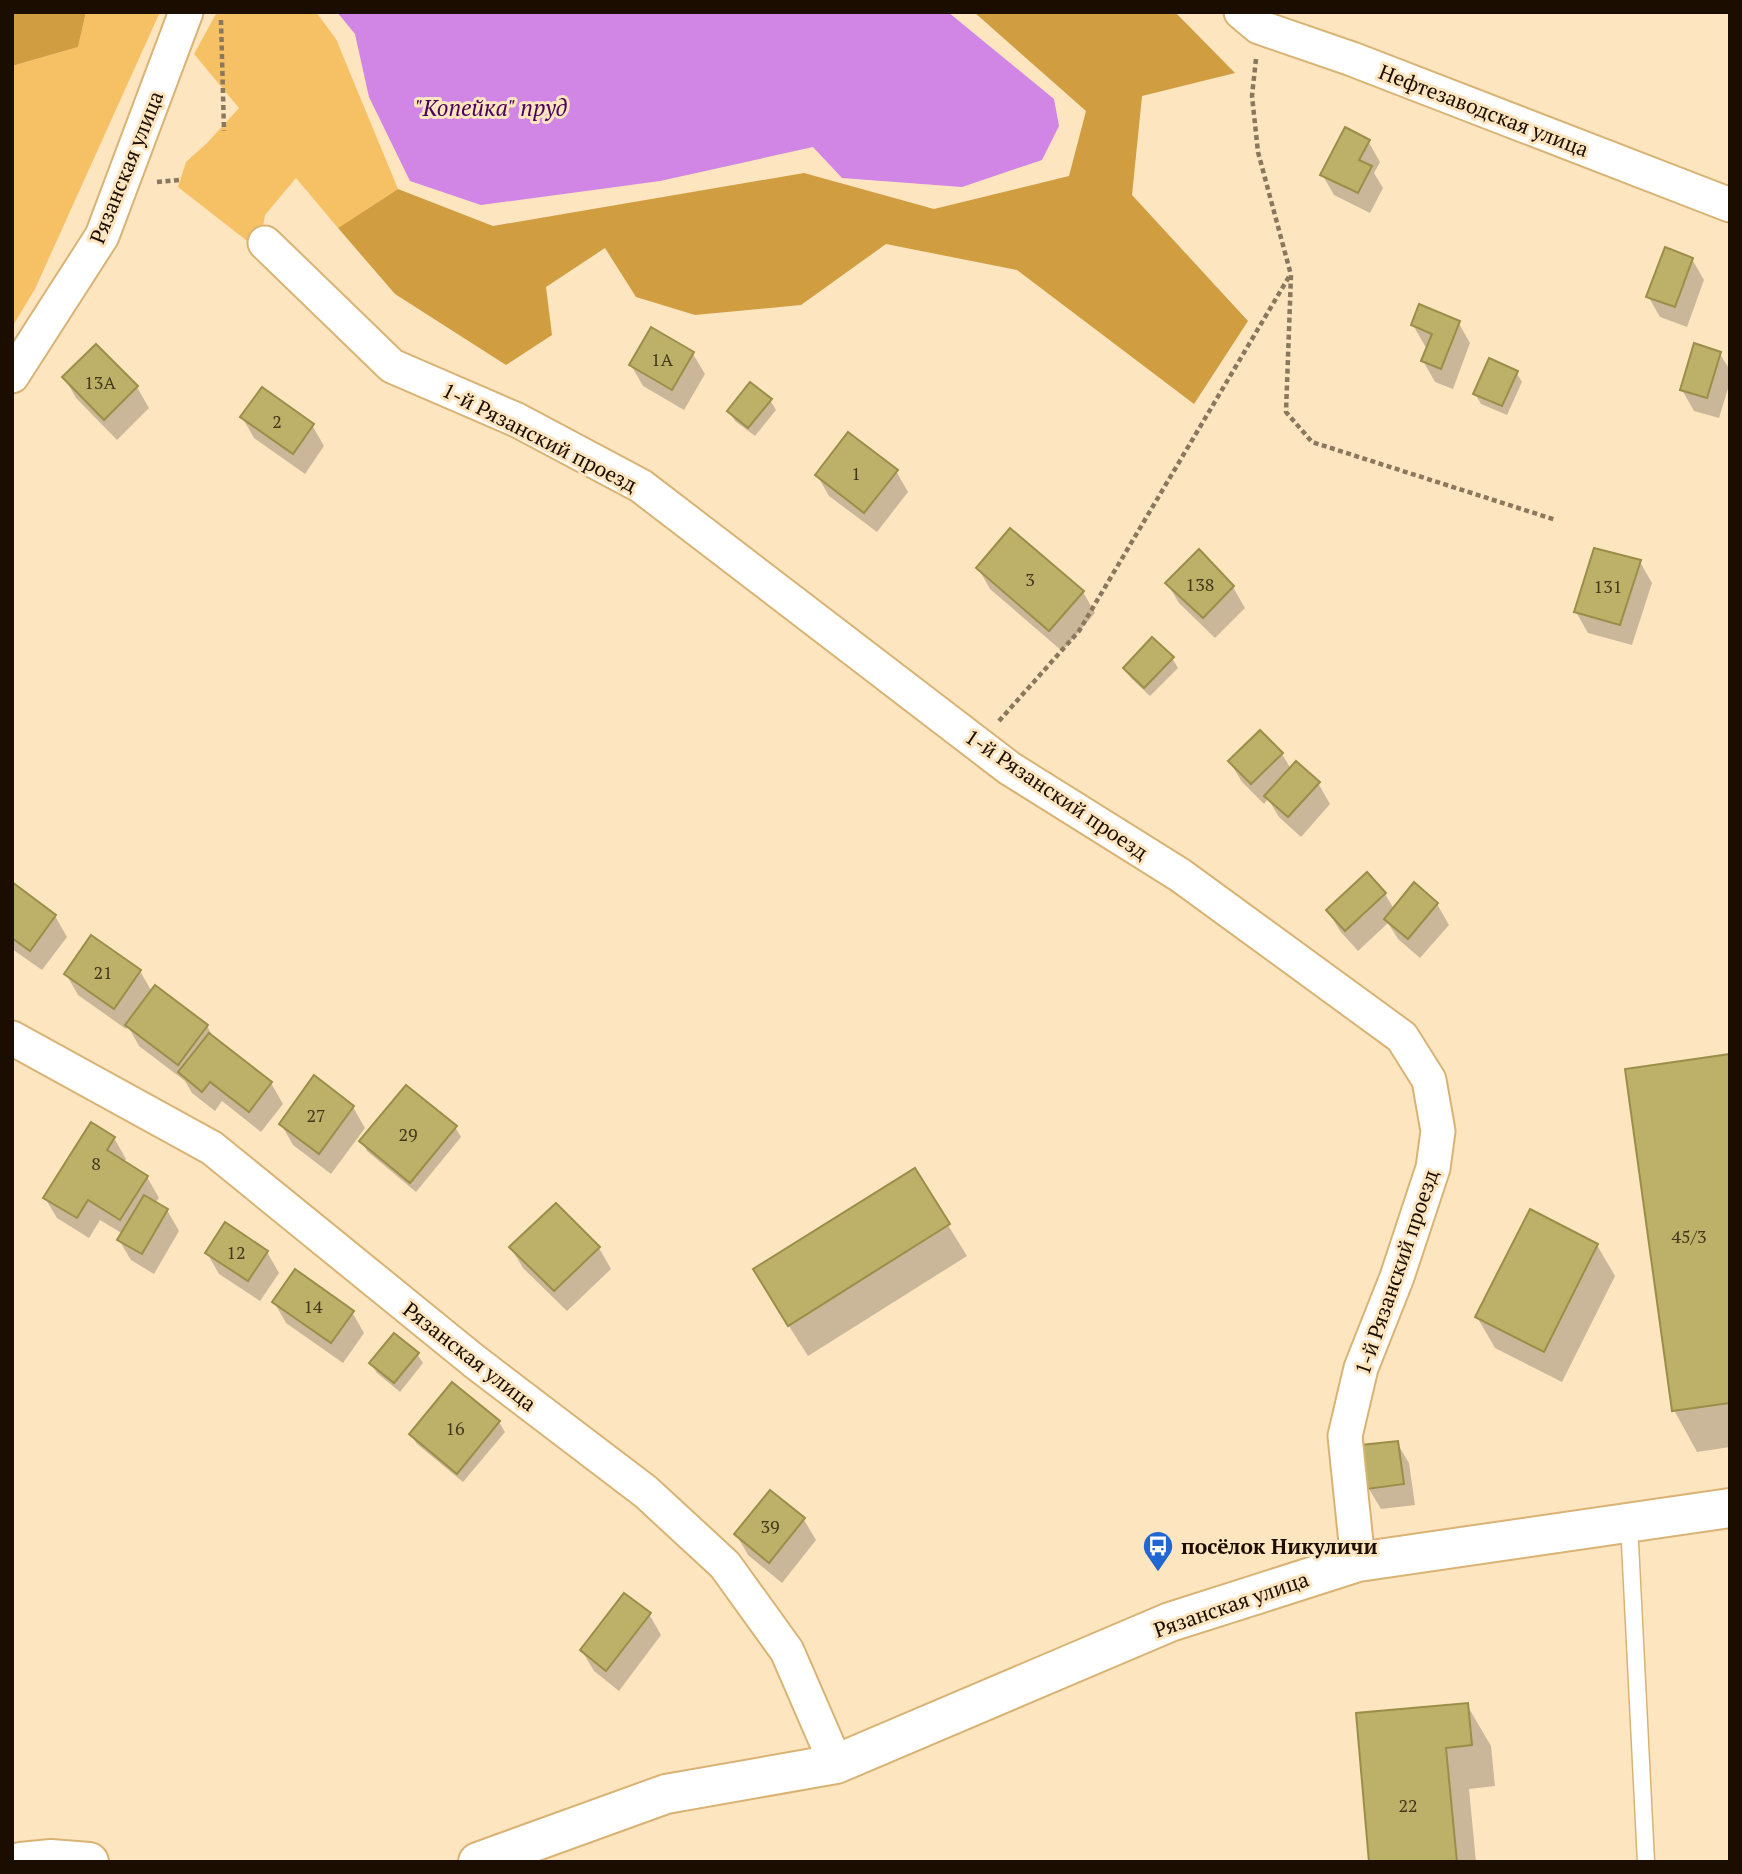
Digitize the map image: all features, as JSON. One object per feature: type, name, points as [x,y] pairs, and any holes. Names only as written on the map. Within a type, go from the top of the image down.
[{"type":"street","name":"Рязанская улица","points":[[12,376],[102,236],[186,12]]},
{"type":"street","name":"Нефтезаводская улица","points":[[1250,20],[1730,205]]},
{"type":"street","name":"1-й Рязанский проезд","points":[[265,243],[392,366],[517,420],[640,486],[1009,768],[1180,875],[1402,1037],[1429,1080],[1438,1131],[1433,1168],[1397,1277],[1361,1368],[1345,1436],[1358,1562]]},
{"type":"street","name":"Рязанская улица","points":[[12,1038],[212,1148],[474,1361],[646,1492],[725,1565],[787,1651],[836,1764]]},
{"type":"street","name":"Рязанская улица","points":[[478,1862],[666,1794],[836,1764],[1170,1622],[1358,1562],[1730,1508]]},
{"type":"street","points":[[21,1862],[51,1859],[89,1862]]},
{"type":"lane","points":[[1629,1523],[1646,1862]]},
{"type":"path","points":[[221,12],[224,131]]},
{"type":"path","points":[[1250,20],[1252,96],[1258,152],[1291,275],[1286,412],[1312,442],[1556,520]]},
{"type":"path","points":[[978,744],[1079,631],[1291,275]]},
{"type":"shaded area","points":[[12,12],[86,12],[78,47],[12,66]]},
{"type":"shaded area","points":[[86,12],[160,12],[35,289],[12,327],[12,66],[78,47]]},
{"type":"shaded area","points":[[217,12],[316,12],[336,39],[398,189],[338,228],[296,178],[265,215],[262,233],[251,244],[178,187],[186,162],[239,108],[194,54]]},
{"type":"shaded area","points":[[974,12],[1175,12],[1235,73],[1142,96],[1132,195],[1248,321],[1194,404],[1017,270],[886,244],[801,305],[695,315],[636,297],[605,248],[546,287],[552,335],[506,365],[395,294],[338,228],[398,189],[493,226],[804,173],[934,209],[1069,176],[1086,111]]},
{"type":"water","name":"\"Копейка\" пруд","points":[[337,12],[948,12],[1054,99],[1059,126],[1042,160],[962,187],[842,178],[813,147],[660,181],[481,205],[410,181],[369,97],[355,34]]},
{"type":"building","points":[[1345,127],[1370,140],[1359,160],[1372,166],[1358,193],[1320,175]]},
{"type":"building","points":[[1665,247],[1693,258],[1675,307],[1646,297]]},
{"type":"building","points":[[1419,304],[1460,321],[1441,369],[1421,361],[1432,334],[1411,325]]},
{"type":"building","points":[[651,327],[694,352],[672,390],[629,365]]},
{"type":"building","points":[[1694,343],[1721,352],[1707,398],[1680,390]]},
{"type":"building","points":[[96,344],[138,386],[104,420],[62,377]]},
{"type":"building","points":[[1489,358],[1518,371],[1502,406],[1473,394]]},
{"type":"building","points":[[750,382],[772,399],[748,428],[727,411]]},
{"type":"building","points":[[262,387],[314,424],[293,454],[240,417]]},
{"type":"building","points":[[848,432],[898,470],[864,513],[815,475]]},
{"type":"building","points":[[1010,528],[1084,591],[1049,631],[976,568]]},
{"type":"building","points":[[1594,548],[1641,560],[1620,625],[1574,612]]},
{"type":"building","points":[[1199,549],[1234,586],[1203,618],[1165,583]]},
{"type":"building","points":[[1152,637],[1174,657],[1144,688],[1123,668]]},
{"type":"building","points":[[1260,730],[1283,753],[1251,784],[1228,761]]},
{"type":"building","points":[[1296,761],[1320,782],[1288,817],[1264,796]]},
{"type":"building","points":[[1367,872],[1386,893],[1345,931],[1326,910]]},
{"type":"building","points":[[12,882],[56,915],[30,951],[12,938]]},
{"type":"building","points":[[1414,882],[1438,903],[1408,939],[1384,919]]},
{"type":"building","points":[[91,935],[141,970],[114,1009],[64,974]]},
{"type":"building","points":[[155,985],[208,1025],[178,1065],[125,1025]]},
{"type":"building","points":[[209,1033],[272,1082],[249,1112],[210,1082],[202,1092],[178,1072]]},
{"type":"building","points":[[1730,1054],[1730,1403],[1672,1411],[1625,1069]]},
{"type":"building","points":[[314,1075],[354,1106],[319,1154],[279,1124]]},
{"type":"building","points":[[406,1085],[457,1126],[410,1183],[359,1141]]},
{"type":"building","points":[[91,1122],[115,1137],[107,1150],[148,1176],[120,1220],[88,1200],[77,1218],[43,1198]]},
{"type":"building","points":[[915,1168],[950,1224],[788,1326],[753,1269]]},
{"type":"building","points":[[144,1195],[168,1209],[142,1254],[117,1240]]},
{"type":"building","points":[[556,1203],[600,1247],[554,1291],[509,1247]]},
{"type":"building","points":[[1530,1209],[1598,1244],[1544,1352],[1475,1317]]},
{"type":"building","points":[[225,1222],[268,1251],[248,1281],[205,1253]]},
{"type":"building","points":[[295,1269],[354,1311],[331,1343],[272,1302]]},
{"type":"building","points":[[394,1333],[419,1353],[394,1383],[369,1363]]},
{"type":"building","points":[[452,1382],[500,1421],[457,1474],[409,1434]]},
{"type":"building","points":[[1398,1441],[1404,1484],[1367,1489],[1361,1445]]},
{"type":"building","points":[[770,1490],[805,1518],[769,1563],[734,1534]]},
{"type":"building","points":[[624,1593],[651,1613],[606,1671],[580,1650]]},
{"type":"building","points":[[1468,1703],[1472,1745],[1446,1748],[1457,1862],[1369,1862],[1356,1713]]},
{"type":"place","name":"посёлок Никуличи","points":[[1158,1573]]}]
